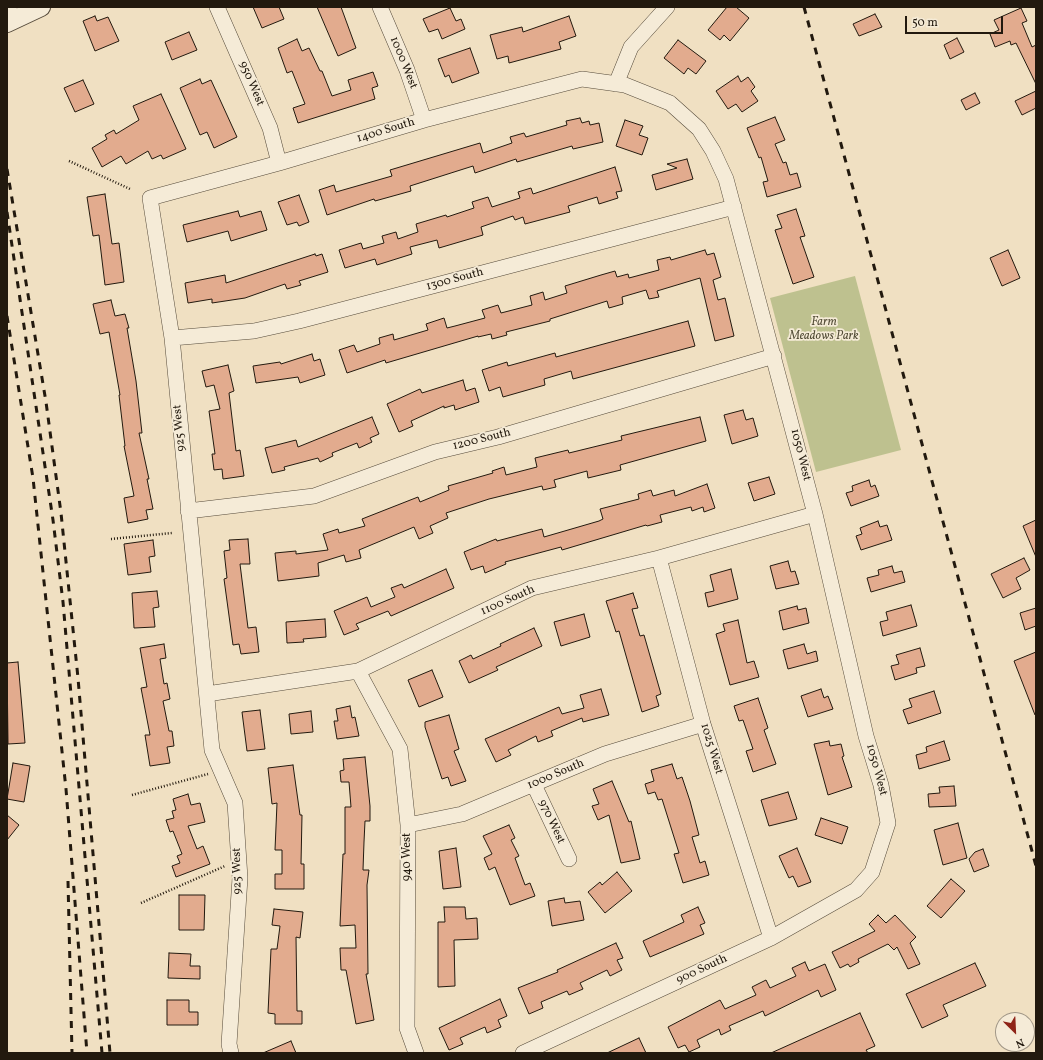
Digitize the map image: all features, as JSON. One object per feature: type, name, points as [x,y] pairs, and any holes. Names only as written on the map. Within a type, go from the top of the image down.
[{"type":"street","points":[[7,23],[41,7]]},
{"type":"street","name":"950 West","points":[[217,7],[270,128],[280,163]]},
{"type":"street","name":"1000 West","points":[[380,7],[407,70],[424,120]]},
{"type":"street","points":[[620,84],[631,47],[667,7]]},
{"type":"street","name":"1400 South","points":[[150,198],[280,163],[424,120],[582,79],[620,84]]},
{"type":"street","name":"1050 West","points":[[620,84],[670,102],[700,129],[726,178],[815,514],[866,736],[881,785],[888,823],[872,872]]},
{"type":"street","name":"925 West","points":[[150,198],[172,338],[212,750],[235,803],[240,878],[229,1044],[231,1053]]},
{"type":"street","name":"1300 South","points":[[172,338],[254,330],[299,321],[734,207]]},
{"type":"street","name":"1200 South","points":[[188,510],[314,496],[434,452],[498,436],[774,356]]},
{"type":"street","name":"1100 South","points":[[206,687],[358,671],[532,588],[659,558],[815,514]]},
{"type":"street","name":"1025 West","points":[[659,558],[703,724],[771,938]]},
{"type":"street","name":"940 West","points":[[358,671],[400,749],[408,825],[407,1028],[416,1053]]},
{"type":"street","name":"1000 South","points":[[408,825],[462,814],[605,754],[703,724]]},
{"type":"street","name":"970 West","points":[[534,785],[569,859]]},
{"type":"street","name":"900 South","points":[[523,1053],[551,1047],[771,938],[856,890],[872,872]]},
{"type":"path","points":[[69,161],[130,189]]},
{"type":"path","points":[[111,539],[172,533]]},
{"type":"path","points":[[132,795],[208,774]]},
{"type":"path","points":[[141,903],[225,866]]},
{"type":"green space","name":"Farm Meadows Park","points":[[855,276],[901,450],[816,472],[770,298]]},
{"type":"building","points":[[253,7],[279,7],[284,19],[262,28]]},
{"type":"building","points":[[317,7],[341,7],[356,48],[338,56]]},
{"type":"building","points":[[727,7],[736,7],[749,18],[730,41],[724,35],[720,40],[708,30]]},
{"type":"building","points":[[450,8],[456,21],[461,19],[465,29],[442,39],[438,29],[429,32],[423,19]]},
{"type":"building","points":[[1021,8],[1027,21],[1022,23],[1032,47],[1036,45],[1036,84],[1016,43],[1011,45],[1010,41],[995,47],[990,34],[999,30],[994,20]]},
{"type":"building","points":[[875,14],[882,27],[859,36],[853,24]]},
{"type":"building","points":[[95,16],[97,21],[108,17],[119,41],[95,51],[83,21]]},
{"type":"building","points":[[569,16],[576,36],[559,42],[561,49],[509,63],[508,56],[497,59],[490,35],[522,27],[523,32]]},
{"type":"building","points":[[189,32],[197,50],[172,60],[165,42]]},
{"type":"building","points":[[957,38],[964,52],[950,59],[944,45]]},
{"type":"building","points":[[297,39],[302,51],[309,48],[320,71],[322,71],[332,96],[351,90],[348,80],[373,72],[378,86],[372,88],[375,99],[298,123],[293,108],[305,104],[292,71],[287,73],[278,48]]},
{"type":"building","points":[[678,40],[706,61],[696,74],[688,68],[684,74],[664,58]]},
{"type":"building","points":[[470,48],[479,73],[452,83],[449,75],[445,77],[438,59]]},
{"type":"building","points":[[738,76],[741,82],[748,77],[755,87],[751,91],[758,101],[742,112],[736,104],[728,109],[716,91]]},
{"type":"building","points":[[200,79],[202,84],[211,80],[237,137],[214,148],[207,132],[200,135],[180,88]]},
{"type":"building","points":[[83,80],[94,104],[75,112],[64,88]]},
{"type":"building","points":[[1036,91],[1036,108],[1022,115],[1015,101]]},
{"type":"building","points":[[975,93],[980,103],[966,110],[961,100]]},
{"type":"building","points":[[161,94],[186,149],[163,159],[161,155],[152,159],[148,151],[126,164],[121,156],[102,167],[92,148],[107,139],[105,135],[114,130],[116,134],[139,120],[133,106]]},
{"type":"building","points":[[775,117],[785,140],[775,144],[783,163],[786,162],[790,175],[797,173],[801,187],[767,197],[763,182],[768,181],[761,157],[759,158],[747,128]]},
{"type":"building","points":[[580,118],[582,123],[589,121],[590,125],[599,123],[603,142],[573,149],[572,146],[517,162],[516,159],[475,173],[473,166],[410,186],[411,191],[375,201],[374,199],[327,215],[319,190],[334,185],[336,192],[392,176],[390,170],[480,143],[483,153],[512,143],[510,137],[524,133],[526,137],[567,125],[566,121]]},
{"type":"building","points":[[625,120],[643,126],[639,135],[648,138],[642,155],[616,146]]},
{"type":"building","points":[[687,159],[693,179],[656,190],[652,175],[677,168],[667,164]]},
{"type":"building","points":[[615,167],[622,191],[616,192],[618,198],[599,204],[597,197],[568,206],[570,212],[525,224],[523,217],[515,220],[513,216],[481,227],[483,235],[439,248],[437,240],[410,247],[412,254],[377,265],[375,259],[345,268],[339,250],[361,243],[363,249],[384,243],[382,236],[396,232],[398,239],[418,232],[416,224],[446,215],[447,217],[474,208],[472,202],[488,197],[492,207],[520,198],[518,192],[531,188],[533,194]]},
{"type":"building","points":[[105,194],[112,244],[119,243],[124,282],[105,285],[99,235],[93,236],[87,197]]},
{"type":"building","points":[[299,195],[309,222],[299,226],[297,222],[287,225],[278,202]]},
{"type":"building","points":[[796,209],[805,236],[800,237],[814,277],[793,284],[775,230],[782,228],[777,215]]},
{"type":"building","points":[[238,211],[240,217],[261,211],[267,230],[231,241],[228,231],[187,242],[183,225]]},
{"type":"building","points":[[705,250],[707,255],[714,253],[721,277],[713,280],[718,300],[725,298],[734,336],[715,341],[700,278],[657,291],[659,297],[649,299],[646,290],[622,297],[623,304],[609,308],[607,301],[550,319],[550,321],[506,332],[507,335],[492,339],[491,334],[478,336],[386,363],[385,360],[347,373],[339,350],[354,345],[357,352],[380,344],[379,338],[393,334],[394,340],[428,330],[426,324],[444,318],[447,328],[485,318],[482,310],[498,305],[501,313],[532,305],[530,296],[543,292],[545,300],[567,293],[565,286],[615,271],[617,277],[628,274],[629,278],[659,270],[657,260],[670,257],[671,260]]},
{"type":"building","points":[[1008,250],[1020,278],[1002,286],[990,258]]},
{"type":"building","points":[[315,254],[316,256],[322,254],[328,272],[299,281],[301,285],[287,289],[285,284],[245,298],[212,303],[212,299],[188,303],[185,283],[225,275],[226,283]]},
{"type":"building","points":[[111,300],[115,316],[125,314],[129,328],[127,328],[136,381],[142,433],[139,433],[149,479],[147,479],[153,509],[146,510],[148,519],[128,523],[124,498],[134,496],[124,446],[120,395],[109,332],[100,334],[93,304]]},
{"type":"building","points":[[688,321],[695,346],[573,379],[571,371],[544,379],[545,385],[503,397],[500,387],[489,391],[482,370],[507,362],[508,366],[555,353],[556,357]]},
{"type":"building","points":[[312,354],[314,361],[320,359],[325,375],[300,383],[298,377],[256,383],[253,366],[280,362],[281,364]]},
{"type":"building","points":[[228,365],[234,391],[229,393],[236,451],[240,450],[244,476],[223,479],[222,469],[214,470],[212,454],[215,454],[209,411],[220,409],[214,385],[206,387],[202,371]]},
{"type":"building","points":[[463,380],[466,391],[475,388],[479,402],[455,410],[454,405],[444,408],[444,406],[411,421],[413,426],[399,432],[387,404],[420,389],[422,393]]},
{"type":"building","points":[[743,410],[746,420],[753,418],[758,436],[732,444],[724,415]]},
{"type":"building","points":[[372,417],[379,434],[370,438],[372,442],[359,448],[357,443],[332,453],[333,456],[320,462],[318,458],[284,467],[285,470],[272,473],[265,448],[296,440],[298,447]]},
{"type":"building","points":[[700,417],[706,441],[620,465],[621,470],[588,478],[587,471],[554,480],[556,487],[543,490],[542,486],[489,499],[446,513],[448,518],[430,526],[433,533],[419,539],[414,527],[359,550],[361,558],[346,562],[344,555],[318,563],[319,576],[278,581],[275,553],[296,551],[296,554],[328,550],[323,534],[338,529],[339,533],[365,526],[362,519],[418,497],[420,502],[449,490],[448,486],[493,473],[492,471],[504,467],[506,475],[537,467],[535,458],[568,450],[569,453],[622,440],[621,436]]},
{"type":"building","points":[[769,477],[775,494],[754,501],[748,483]]},
{"type":"building","points":[[869,480],[871,487],[875,485],[879,496],[851,506],[846,493],[853,491],[852,486]]},
{"type":"building","points":[[707,484],[715,508],[704,512],[703,507],[692,511],[691,507],[660,515],[662,522],[646,525],[562,550],[561,547],[505,562],[506,564],[485,573],[483,566],[471,570],[464,552],[496,539],[497,541],[542,529],[544,537],[599,521],[603,519],[600,509],[639,499],[638,494],[651,490],[653,496],[674,490],[675,496]]},
{"type":"building","points":[[1036,520],[1036,557],[1023,526]]},
{"type":"building","points":[[878,521],[880,527],[887,525],[892,540],[861,550],[856,536],[862,534],[860,528]]},
{"type":"building","points":[[248,539],[250,564],[240,564],[248,628],[256,627],[259,652],[241,654],[239,644],[233,645],[224,579],[227,578],[224,551],[230,550],[229,540]]},
{"type":"building","points":[[153,540],[155,556],[149,557],[151,572],[128,575],[124,544]]},
{"type":"building","points":[[1024,558],[1030,570],[1016,578],[1021,589],[1003,598],[991,574]]},
{"type":"building","points":[[788,561],[791,572],[795,571],[799,584],[776,589],[770,566]]},
{"type":"building","points":[[892,566],[894,573],[902,571],[905,582],[871,592],[867,578],[879,575],[878,570]]},
{"type":"building","points":[[446,569],[454,588],[391,616],[388,611],[356,624],[359,629],[344,635],[334,611],[367,597],[371,607],[395,597],[391,588],[402,584],[404,588]]},
{"type":"building","points":[[731,569],[738,599],[708,607],[705,593],[714,591],[710,575]]},
{"type":"building","points":[[157,591],[159,607],[153,608],[155,627],[134,628],[132,593]]},
{"type":"building","points":[[633,593],[638,608],[632,609],[640,636],[644,635],[661,694],[656,696],[659,706],[642,712],[619,631],[616,632],[606,601]]},
{"type":"building","points":[[911,605],[917,626],[883,636],[880,622],[888,620],[886,612]]},
{"type":"building","points":[[797,606],[798,610],[806,608],[809,623],[783,630],[779,611]]},
{"type":"building","points":[[1036,608],[1036,626],[1025,630],[1020,613]]},
{"type":"building","points":[[584,614],[590,637],[561,646],[554,622]]},
{"type":"building","points":[[325,619],[326,637],[303,639],[304,642],[287,643],[286,622]]},
{"type":"building","points":[[738,620],[747,663],[754,661],[759,677],[730,685],[716,634],[725,631],[723,624]]},
{"type":"building","points":[[534,628],[542,646],[496,667],[498,670],[469,683],[459,661],[471,655],[473,659]]},
{"type":"building","points":[[164,644],[166,658],[160,659],[164,684],[167,683],[170,699],[163,701],[169,731],[172,731],[174,746],[167,747],[170,763],[150,766],[145,735],[150,735],[141,688],[147,687],[140,648]]},
{"type":"building","points":[[804,644],[807,654],[816,651],[818,661],[788,669],[783,650]]},
{"type":"building","points":[[920,648],[925,666],[916,668],[917,673],[895,680],[891,666],[899,664],[896,655]]},
{"type":"building","points":[[1036,652],[1036,715],[1035,715],[1014,661]]},
{"type":"building","points":[[18,662],[25,743],[8,744],[7,663]]},
{"type":"building","points":[[432,670],[443,697],[419,707],[408,680]]},
{"type":"building","points":[[601,689],[609,715],[583,722],[582,718],[551,731],[553,736],[538,742],[536,736],[508,750],[511,755],[496,762],[485,739],[559,707],[562,714],[584,708],[580,695]]},
{"type":"building","points":[[821,689],[824,698],[828,696],[833,709],[808,717],[801,696]]},
{"type":"building","points":[[934,691],[941,713],[908,724],[903,710],[912,707],[909,699]]},
{"type":"building","points":[[758,698],[768,728],[764,730],[776,764],[753,772],[746,751],[753,749],[743,720],[739,721],[734,706]]},
{"type":"building","points":[[350,706],[352,718],[355,717],[359,736],[337,739],[334,721],[338,721],[336,709]]},
{"type":"building","points":[[260,710],[265,749],[247,751],[242,712]]},
{"type":"building","points":[[311,711],[313,732],[291,734],[289,714]]},
{"type":"building","points":[[449,715],[459,749],[454,751],[466,781],[451,786],[448,777],[442,779],[425,727],[425,722]]},
{"type":"building","points":[[829,741],[830,746],[841,744],[844,756],[842,757],[852,787],[828,795],[814,744]]},
{"type":"building","points":[[944,741],[950,760],[919,769],[916,755],[927,752],[926,747]]},
{"type":"building","points":[[365,757],[370,806],[370,821],[365,821],[363,870],[369,870],[367,885],[368,974],[366,974],[374,1020],[356,1024],[346,970],[341,970],[340,948],[356,948],[355,925],[340,926],[343,854],[345,854],[345,807],[351,807],[349,782],[341,782],[340,771],[344,770],[343,759]]},
{"type":"building","points":[[13,763],[30,766],[24,802],[7,799]]},
{"type":"building","points":[[672,764],[677,779],[682,777],[690,801],[699,835],[692,837],[700,863],[705,861],[709,875],[683,883],[674,854],[679,853],[662,799],[658,800],[655,792],[648,794],[645,784],[654,781],[651,770]]},
{"type":"building","points":[[293,765],[300,815],[302,815],[301,864],[304,864],[304,889],[275,889],[275,874],[282,874],[282,850],[275,850],[277,803],[272,804],[268,768]]},
{"type":"building","points":[[612,781],[629,822],[631,821],[640,859],[621,863],[609,815],[598,820],[592,806],[599,804],[593,789]]},
{"type":"building","points":[[954,786],[956,806],[929,807],[928,794],[940,793],[939,787]]},
{"type":"building","points":[[788,792],[797,819],[769,826],[761,800]]},
{"type":"building","points":[[188,794],[191,805],[200,803],[205,822],[188,826],[197,849],[203,846],[210,864],[176,877],[172,866],[180,863],[177,856],[182,854],[173,831],[170,832],[166,820],[174,818],[172,811],[176,810],[173,799]]},
{"type":"building","points":[[7,815],[19,825],[7,840]]},
{"type":"building","points":[[821,818],[848,827],[842,844],[815,835]]},
{"type":"building","points":[[958,823],[967,858],[943,865],[934,830]]},
{"type":"building","points":[[509,825],[515,838],[511,840],[519,856],[515,858],[525,885],[530,883],[535,896],[510,905],[495,867],[489,870],[484,858],[492,854],[483,836]]},
{"type":"building","points":[[456,848],[461,887],[443,889],[439,851]]},
{"type":"building","points":[[797,848],[811,882],[798,887],[793,876],[789,878],[779,856]]},
{"type":"building","points":[[983,849],[989,866],[974,872],[969,859],[975,852]]},
{"type":"building","points":[[617,872],[632,891],[605,913],[588,892],[600,882],[602,885]]},
{"type":"building","points":[[951,879],[965,891],[941,918],[927,906]]},
{"type":"building","points":[[179,895],[205,895],[204,930],[179,930]]},
{"type":"building","points":[[564,898],[565,903],[580,901],[584,920],[552,926],[548,901]]},
{"type":"building","points":[[444,907],[465,907],[466,919],[477,918],[478,939],[454,940],[455,986],[438,987],[438,922],[445,922]]},
{"type":"building","points":[[698,907],[705,923],[700,925],[704,934],[650,957],[643,941],[684,922],[681,915]]},
{"type":"building","points":[[274,909],[303,912],[300,938],[296,937],[297,1011],[302,1011],[302,1024],[275,1024],[275,1014],[268,1013],[271,949],[277,949],[280,926],[272,925]]},
{"type":"building","points":[[878,915],[886,923],[895,915],[916,937],[910,943],[920,964],[908,969],[897,947],[894,950],[888,944],[858,959],[859,962],[850,967],[848,964],[840,968],[832,952],[875,931],[869,924]]},
{"type":"building","points":[[616,943],[623,958],[617,960],[622,970],[610,976],[607,970],[580,983],[583,989],[569,995],[567,991],[541,1002],[543,1008],[529,1014],[518,988],[558,972],[557,970]]},
{"type":"building","points":[[169,953],[191,954],[190,966],[200,966],[200,979],[168,978]]},
{"type":"building","points":[[805,962],[809,971],[825,964],[836,990],[821,997],[818,990],[765,1016],[763,1011],[729,1026],[731,1030],[721,1035],[719,1029],[697,1040],[700,1047],[689,1052],[685,1045],[678,1048],[668,1027],[720,1000],[725,1009],[756,995],[752,987],[766,980],[770,988],[796,976],[792,968]]},
{"type":"building","points":[[975,963],[986,986],[943,1005],[948,1016],[922,1028],[906,994]]},
{"type":"building","points":[[500,999],[507,1016],[498,1020],[501,1027],[487,1033],[485,1027],[460,1038],[463,1044],[449,1050],[439,1028]]},
{"type":"building","points":[[167,1000],[189,1000],[189,1012],[198,1012],[198,1025],[167,1025]]},
{"type":"building","points":[[860,1013],[875,1046],[866,1050],[868,1053],[771,1053]]},
{"type":"building","points":[[639,1038],[646,1053],[607,1053]]},
{"type":"building","points":[[291,1041],[296,1053],[263,1053]]},
{"type":"railway","points":[[804,7],[1036,866]]},
{"type":"railway","points":[[7,169],[46,402],[61,513],[78,678],[110,1053]]},
{"type":"railway","points":[[7,212],[53,520],[63,602],[102,1053]]},
{"type":"railway","points":[[7,316],[33,478],[66,789],[87,1053]]},
{"type":"railway","points":[[68,881],[72,1053]]}]
